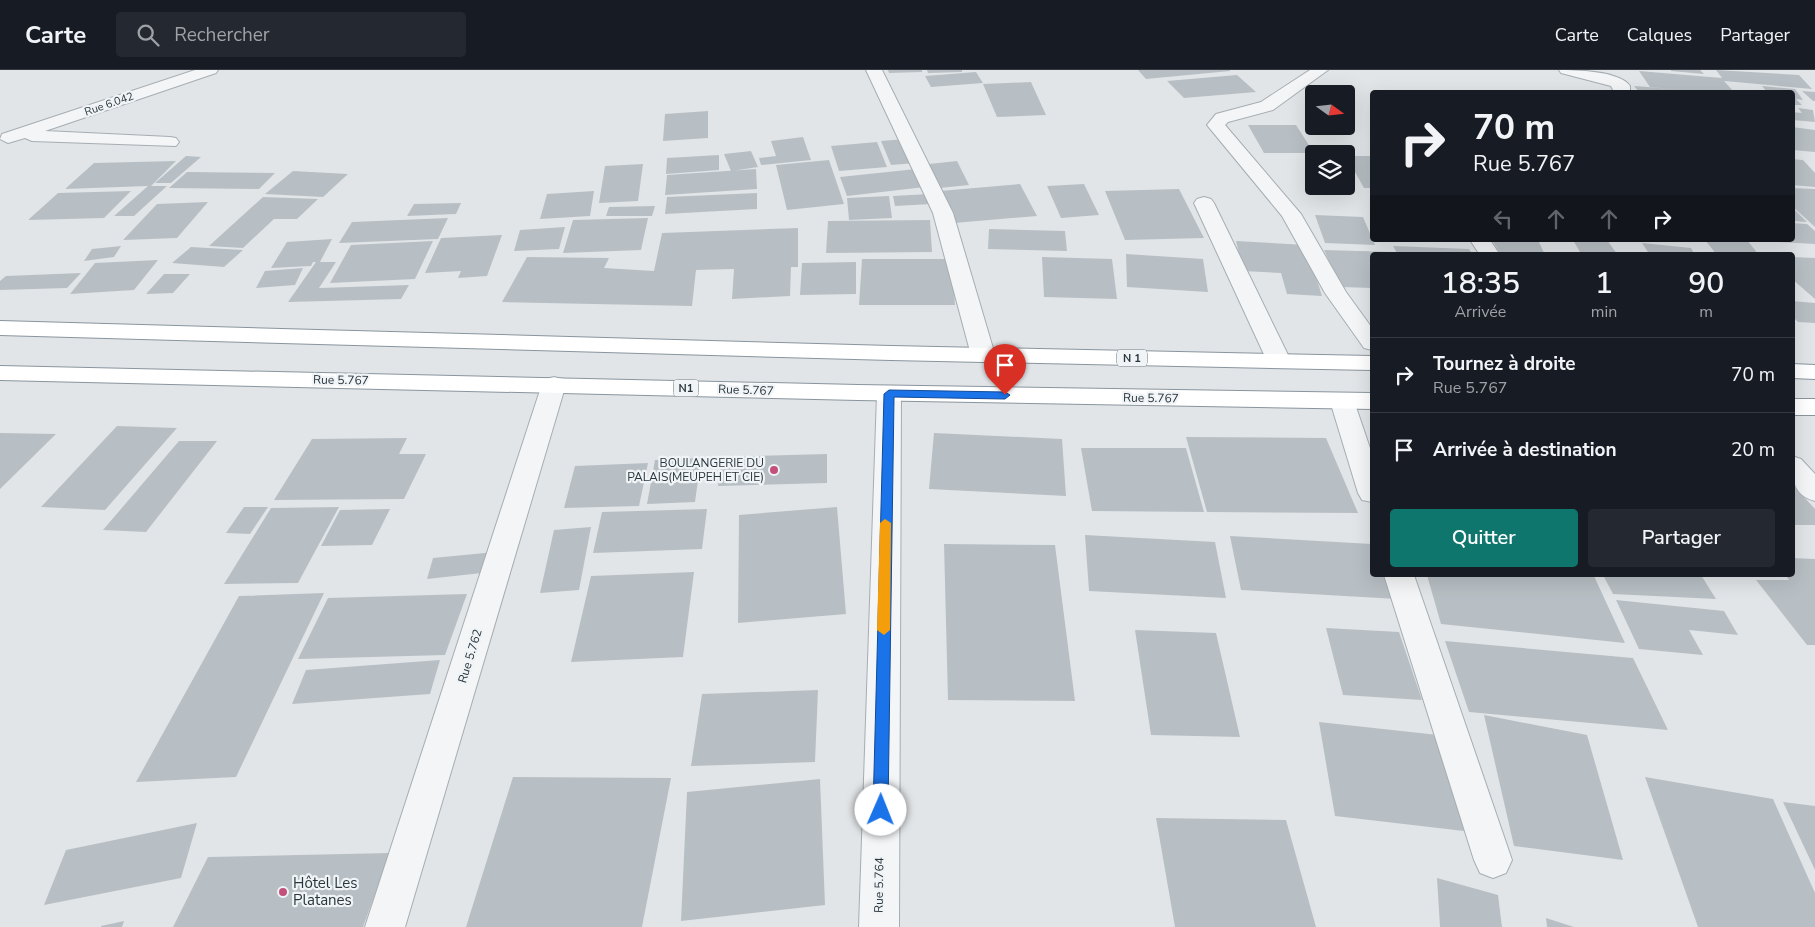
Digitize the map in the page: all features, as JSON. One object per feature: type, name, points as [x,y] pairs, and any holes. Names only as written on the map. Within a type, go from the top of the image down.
[{"type":"highway","name":"N 1","points":[[0,328],[891,353],[1370,363]]},
{"type":"highway","points":[[1795,371],[1815,372]]},
{"type":"highway","name":"Rue 5.767","points":[[0,373],[554,384],[889,394],[1370,401]]},
{"type":"highway","points":[[1795,407],[1815,407]]},
{"type":"street","name":"Rue 6.042","points":[[4,139],[210,70]]},
{"type":"street","points":[[874,70],[903,127],[942,213],[983,355]]},
{"type":"street","points":[[1320,70],[1267,106],[1222,118],[1216,125],[1291,214],[1336,293],[1370,340]]},
{"type":"street","points":[[1566,70],[1617,83],[1622,86],[1622,90]]},
{"type":"street","points":[[4,139],[29,136],[170,142]]},
{"type":"street","points":[[1204,204],[1279,361]]},
{"type":"street","name":"Rue 5.762","points":[[385,927],[554,384]]},
{"type":"street","name":"Rue 5.764","points":[[879,927],[889,394]]},
{"type":"street","points":[[1342,401],[1370,487]]},
{"type":"street","points":[[1795,469],[1815,492]]},
{"type":"street","points":[[1401,577],[1493,860]]},
{"type":"building","points":[[888,70],[922,70],[922,72],[889,73]]},
{"type":"building","points":[[927,70],[962,70],[962,72],[928,73]]},
{"type":"building","points":[[1138,70],[1230,70],[1230,71],[1146,79]]},
{"type":"building","points":[[1700,70],[1704,74],[1671,71]]},
{"type":"building","points":[[1716,70],[1799,75],[1812,89],[1724,81],[1732,90],[1637,90],[1634,86],[1673,89],[1650,87],[1639,71],[1722,78]]},
{"type":"building","points":[[976,72],[983,83],[931,87],[925,76]]},
{"type":"building","points":[[1237,75],[1256,92],[1184,98],[1167,81]]},
{"type":"building","points":[[1031,82],[1046,115],[997,117],[983,84]]},
{"type":"building","points":[[1762,86],[1795,89],[1803,100],[1796,99],[1802,105],[1795,105],[1795,90],[1765,90]]},
{"type":"building","points":[[1802,91],[1815,92],[1815,101],[1813,101]]},
{"type":"building","points":[[1798,108],[1813,110],[1815,122],[1795,120],[1795,112],[1802,113]]},
{"type":"building","points":[[708,111],[708,138],[663,141],[665,114]]},
{"type":"building","points":[[1248,125],[1296,125],[1309,145],[1305,145],[1305,153],[1264,153]]},
{"type":"building","points":[[1795,127],[1815,130],[1815,152],[1795,150]]},
{"type":"building","points":[[803,137],[811,160],[761,165],[759,158],[776,156],[771,141]]},
{"type":"building","points":[[905,139],[917,163],[891,165],[881,141]]},
{"type":"building","points":[[877,142],[887,167],[839,171],[831,146]]},
{"type":"building","points":[[751,151],[758,167],[731,171],[724,154]]},
{"type":"building","points":[[719,155],[719,170],[666,174],[667,158]]},
{"type":"building","points":[[186,156],[201,157],[171,183],[155,183]]},
{"type":"building","points":[[1355,156],[1370,156],[1370,188],[1364,188],[1355,172]]},
{"type":"building","points":[[1795,159],[1803,160],[1815,173],[1815,187],[1795,185]]},
{"type":"building","points":[[829,160],[844,204],[787,210],[776,165]]},
{"type":"building","points":[[176,161],[151,186],[167,186],[134,216],[114,216],[148,186],[65,189],[94,163]]},
{"type":"building","points":[[957,161],[969,185],[940,188],[929,164]]},
{"type":"building","points":[[643,164],[638,201],[599,203],[605,166]]},
{"type":"building","points":[[756,169],[757,189],[665,195],[667,175]]},
{"type":"building","points":[[916,169],[925,187],[847,196],[840,177]]},
{"type":"building","points":[[293,171],[348,174],[323,197],[265,194]]},
{"type":"building","points":[[187,172],[275,173],[259,189],[169,188]]},
{"type":"building","points":[[1020,184],[1037,216],[954,223],[940,191]]},
{"type":"building","points":[[1084,184],[1099,215],[1061,218],[1047,186]]},
{"type":"building","points":[[1795,188],[1815,189],[1815,227],[1795,209]]},
{"type":"building","points":[[1179,189],[1204,238],[1125,240],[1105,191]]},
{"type":"building","points":[[131,191],[104,218],[28,220],[58,193]]},
{"type":"building","points":[[594,191],[590,216],[540,219],[547,194]]},
{"type":"building","points":[[757,193],[757,209],[665,214],[667,197]]},
{"type":"building","points":[[929,194],[932,204],[895,206],[893,196]]},
{"type":"building","points":[[889,196],[892,218],[849,220],[847,198]]},
{"type":"building","points":[[263,197],[318,199],[297,219],[274,219],[243,248],[209,246]]},
{"type":"building","points":[[208,202],[177,238],[123,240],[157,204]]},
{"type":"building","points":[[461,203],[456,214],[407,216],[414,204]]},
{"type":"building","points":[[655,206],[652,216],[606,216],[609,207]]},
{"type":"building","points":[[1795,210],[1807,222],[1795,221]]},
{"type":"building","points":[[1315,215],[1363,217],[1370,233],[1370,242],[1374,242],[1375,245],[1325,243]]},
{"type":"building","points":[[448,218],[438,239],[339,243],[352,222]]},
{"type":"building","points":[[648,218],[641,250],[563,253],[573,220]]},
{"type":"building","points":[[930,220],[932,252],[826,253],[828,221]]},
{"type":"building","points":[[1795,223],[1807,224],[1815,231],[1815,244],[1780,242],[1795,242]]},
{"type":"building","points":[[565,227],[559,249],[514,251],[520,230]]},
{"type":"building","points":[[798,228],[798,267],[791,267],[790,296],[732,299],[734,269],[696,270],[692,306],[502,302],[527,257],[609,258],[604,268],[654,271],[662,233]]},
{"type":"building","points":[[989,229],[1065,231],[1067,251],[988,249]]},
{"type":"building","points":[[502,235],[487,276],[458,278],[461,271],[425,273],[441,238]]},
{"type":"building","points":[[332,239],[320,262],[313,262],[311,266],[271,268],[287,242]]},
{"type":"building","points":[[433,241],[415,279],[330,283],[351,245]]},
{"type":"building","points":[[1236,241],[1306,245],[1322,296],[1287,294],[1281,273],[1243,271]]},
{"type":"building","points":[[1493,242],[1539,242],[1544,252],[1499,252]]},
{"type":"building","points":[[1574,242],[1608,242],[1616,252],[1580,252]]},
{"type":"building","points":[[1707,242],[1749,242],[1757,252],[1715,252]]},
{"type":"building","points":[[1642,243],[1691,248],[1693,252],[1648,252]]},
{"type":"building","points":[[121,246],[114,257],[84,261],[92,249]]},
{"type":"building","points":[[1393,246],[1469,249],[1471,252],[1396,252]]},
{"type":"building","points":[[191,247],[243,250],[224,267],[172,263]]},
{"type":"building","points":[[1324,250],[1393,252],[1370,252],[1370,288],[1341,287]]},
{"type":"building","points":[[1126,254],[1203,259],[1208,292],[1127,287]]},
{"type":"building","points":[[1042,257],[1112,259],[1117,299],[1044,297]]},
{"type":"building","points":[[1795,257],[1815,258],[1815,299],[1795,282]]},
{"type":"building","points":[[862,259],[952,259],[955,305],[859,305]]},
{"type":"building","points":[[158,260],[134,290],[70,294],[95,263]]},
{"type":"building","points":[[316,262],[336,262],[319,288],[409,285],[401,299],[288,302]]},
{"type":"building","points":[[856,262],[856,294],[800,295],[802,263]]},
{"type":"building","points":[[303,268],[295,285],[256,288],[265,271]]},
{"type":"building","points":[[81,273],[67,288],[0,290],[0,281],[6,276]]},
{"type":"building","points":[[164,274],[190,274],[173,293],[146,294]]},
{"type":"building","points":[[1795,301],[1815,303],[1815,323],[1798,322],[1795,319]]},
{"type":"building","points":[[117,426],[177,428],[105,510],[41,507]]},
{"type":"building","points":[[0,433],[56,434],[0,489]]},
{"type":"building","points":[[934,433],[1062,439],[1066,496],[929,489]]},
{"type":"building","points":[[1186,437],[1326,438],[1358,513],[1207,512]]},
{"type":"building","points":[[407,438],[399,454],[426,454],[404,499],[274,500],[312,439]]},
{"type":"building","points":[[179,441],[217,441],[146,532],[103,530]]},
{"type":"building","points":[[1081,448],[1186,448],[1204,512],[1092,511]]},
{"type":"building","name":"BOULANGERIE DU PALAIS(MEUPEH ET CIE)","points":[[827,454],[827,483],[718,486],[722,457]]},
{"type":"building","points":[[701,458],[695,502],[647,504],[655,460]]},
{"type":"building","points":[[648,463],[639,506],[564,508],[575,466]]},
{"type":"building","points":[[1795,487],[1815,509],[1815,525],[1795,525]]},
{"type":"building","points":[[244,507],[268,507],[250,534],[226,533]]},
{"type":"building","points":[[339,507],[298,583],[224,584],[271,508]]},
{"type":"building","points":[[837,507],[846,614],[738,623],[739,515]]},
{"type":"building","points":[[390,509],[372,545],[321,546],[340,510]]},
{"type":"building","points":[[707,509],[702,549],[593,553],[602,512]]},
{"type":"building","points":[[591,527],[579,590],[540,593],[554,530]]},
{"type":"building","points":[[1085,535],[1215,542],[1226,598],[1089,591]]},
{"type":"building","points":[[1230,536],[1370,544],[1370,577],[1390,577],[1397,599],[1241,590]]},
{"type":"building","points":[[944,544],[1055,545],[1075,701],[948,700]]},
{"type":"building","points":[[495,552],[491,572],[427,579],[433,558]]},
{"type":"building","points":[[1795,558],[1815,559],[1815,645],[1807,645],[1756,580],[1789,580],[1787,577],[1795,577]]},
{"type":"building","points":[[694,572],[683,657],[571,662],[591,576]]},
{"type":"building","points":[[1428,577],[1594,577],[1625,643],[1441,624]]},
{"type":"building","points":[[1604,577],[1702,577],[1716,599],[1613,594]]},
{"type":"building","points":[[324,593],[236,777],[136,782],[239,596]]},
{"type":"building","points":[[467,594],[445,655],[298,659],[328,598]]},
{"type":"building","points":[[1616,600],[1724,611],[1738,635],[1689,630],[1703,655],[1639,649]]},
{"type":"building","points":[[1326,628],[1399,632],[1422,700],[1343,695]]},
{"type":"building","points":[[1135,630],[1216,633],[1240,737],[1151,735]]},
{"type":"building","points":[[1445,641],[1633,658],[1668,730],[1469,712]]},
{"type":"building","points":[[440,660],[430,694],[292,704],[306,670]]},
{"type":"building","points":[[818,690],[815,762],[691,766],[702,694]]},
{"type":"building","points":[[1484,715],[1587,735],[1623,860],[1514,846]]},
{"type":"building","points":[[1319,722],[1438,735],[1464,831],[1335,816]]},
{"type":"building","points":[[513,777],[671,778],[642,927],[466,927]]},
{"type":"building","points":[[1645,777],[1773,799],[1815,893],[1815,927],[1698,927]]},
{"type":"building","points":[[820,779],[825,905],[681,921],[687,792]]},
{"type":"building","points":[[1783,802],[1815,806],[1815,870]]},
{"type":"building","points":[[1156,818],[1286,820],[1316,927],[1175,927]]},
{"type":"building","points":[[197,823],[181,878],[44,905],[66,850]]},
{"type":"building","name":"Hôtel Les Platanes","points":[[390,853],[363,927],[173,927],[208,857]]},
{"type":"building","points":[[1437,878],[1498,895],[1502,927],[1440,927]]},
{"type":"building","points":[[1546,918],[1574,927],[1547,927]]},
{"type":"building","points":[[124,921],[122,927],[101,927],[101,926]]},
{"type":"slow traffic","points":[[884,630],[885,523]]},
{"type":"place","name":"BOULANGERIE DU PALAIS(MEUPEH ET CIE)","points":[[774,470]]},
{"type":"place","name":"Hôtel Les Platanes","points":[[283,892]]},
{"type":"route","points":[[881,810],[889,394],[1005,395]]}]
